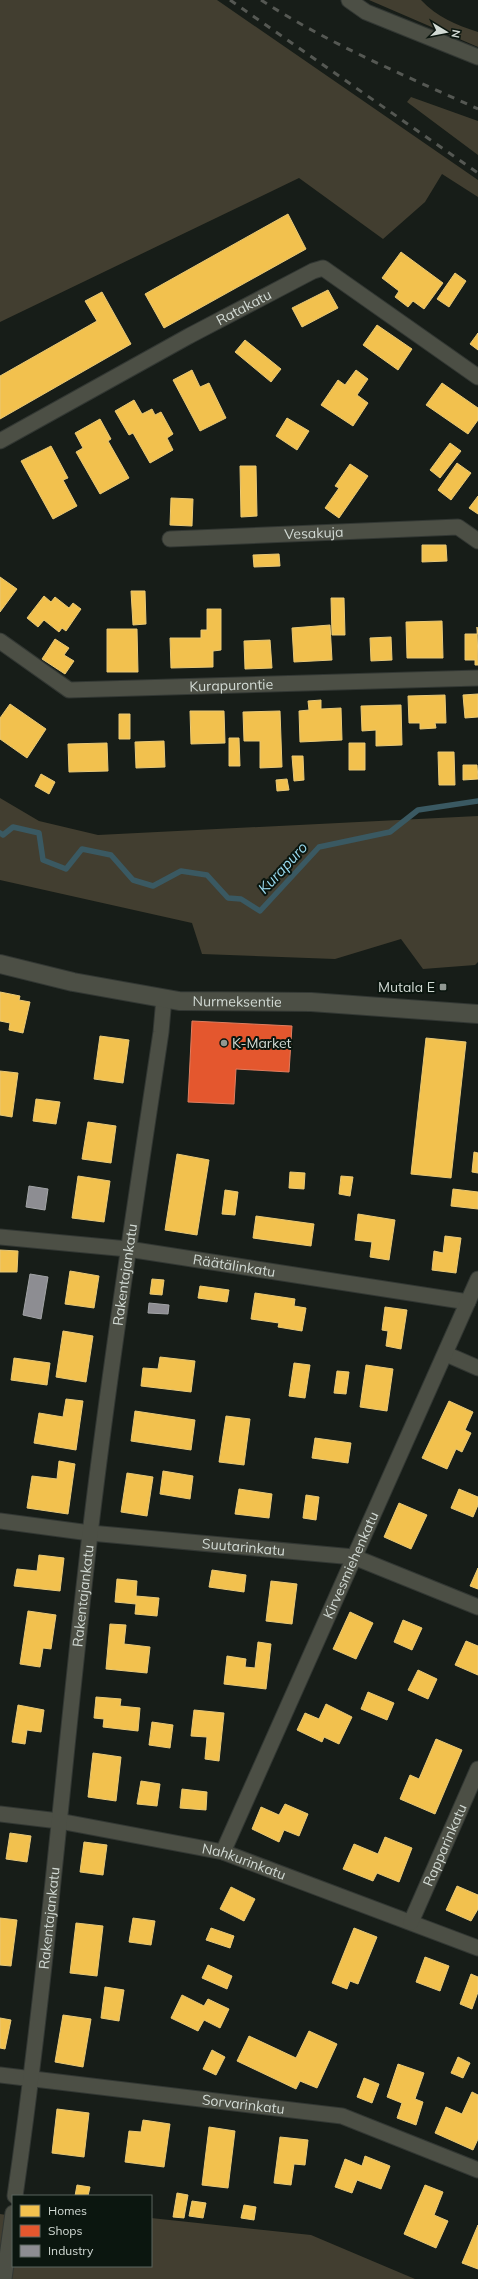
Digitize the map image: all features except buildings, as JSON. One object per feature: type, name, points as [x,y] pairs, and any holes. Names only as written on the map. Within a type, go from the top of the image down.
[{"type":"street","points":[[349,0],[366,12],[478,57]]},
{"type":"street","name":"Ratakatu","points":[[0,441],[189,336],[313,271],[323,268],[478,377]]},
{"type":"street","name":"Vesakuja","points":[[170,539],[458,527],[478,541]]},
{"type":"street","name":"Kurapurontie","points":[[0,641],[69,690],[478,678]]},
{"type":"street","name":"Nurmeksentie","points":[[0,964],[74,982],[179,1001],[310,1002],[478,1014]]},
{"type":"street","name":"Rakentajankatu","points":[[16,2195],[32,2078],[90,1533],[128,1249],[161,1032],[164,998]]},
{"type":"street","name":"Räätälinkatu","points":[[0,1237],[128,1249],[468,1302]]},
{"type":"street","name":"Kirvesmiehenkatu","points":[[223,1852],[446,1354],[478,1279]]},
{"type":"street","points":[[446,1354],[478,1368]]},
{"type":"street","name":"Suutarinkatu","points":[[0,1521],[90,1533],[354,1557],[478,1607]]},
{"type":"street","name":"Rapparinkatu","points":[[411,1922],[478,1769]]},
{"type":"street","name":"Nahkurinkatu","points":[[0,1814],[59,1821],[223,1852],[478,1948]]},
{"type":"street","name":"Sorvarinkatu","points":[[0,2075],[342,2116],[478,2170]]},
{"type":"street","points":[[4,2279],[12,2220]]},
{"type":"shaded area","points":[[0,0],[217,0],[478,180],[478,197],[442,174],[425,202],[383,239],[299,178],[0,322]]},
{"type":"shaded area","points":[[369,0],[421,0],[447,20],[478,32],[478,47]]},
{"type":"shaded area","points":[[411,97],[478,121],[478,155],[407,102]]},
{"type":"shaded area","points":[[0,798],[39,821],[98,835],[478,816],[478,962],[475,965],[423,969],[401,939],[335,959],[202,954],[192,923],[0,880]]},
{"type":"shaded area","points":[[0,2214],[12,2216],[12,2267],[152,2267],[152,2218],[311,2235],[415,2279],[0,2279]]},
{"type":"waterway","name":"Kurapuro","points":[[0,833],[3,835],[13,827],[39,833],[43,860],[66,869],[82,849],[111,855],[133,880],[153,886],[181,871],[207,875],[228,898],[241,899],[260,911],[319,847],[390,832],[418,810],[478,801]]},
{"type":"railway","points":[[230,0],[478,173]]},
{"type":"railway","points":[[261,0],[340,45],[478,109]]},
{"type":"place","name":"Mutala E","points":[[443,987]]},
{"type":"place","name":"K-Market","points":[[224,1043]]}]
